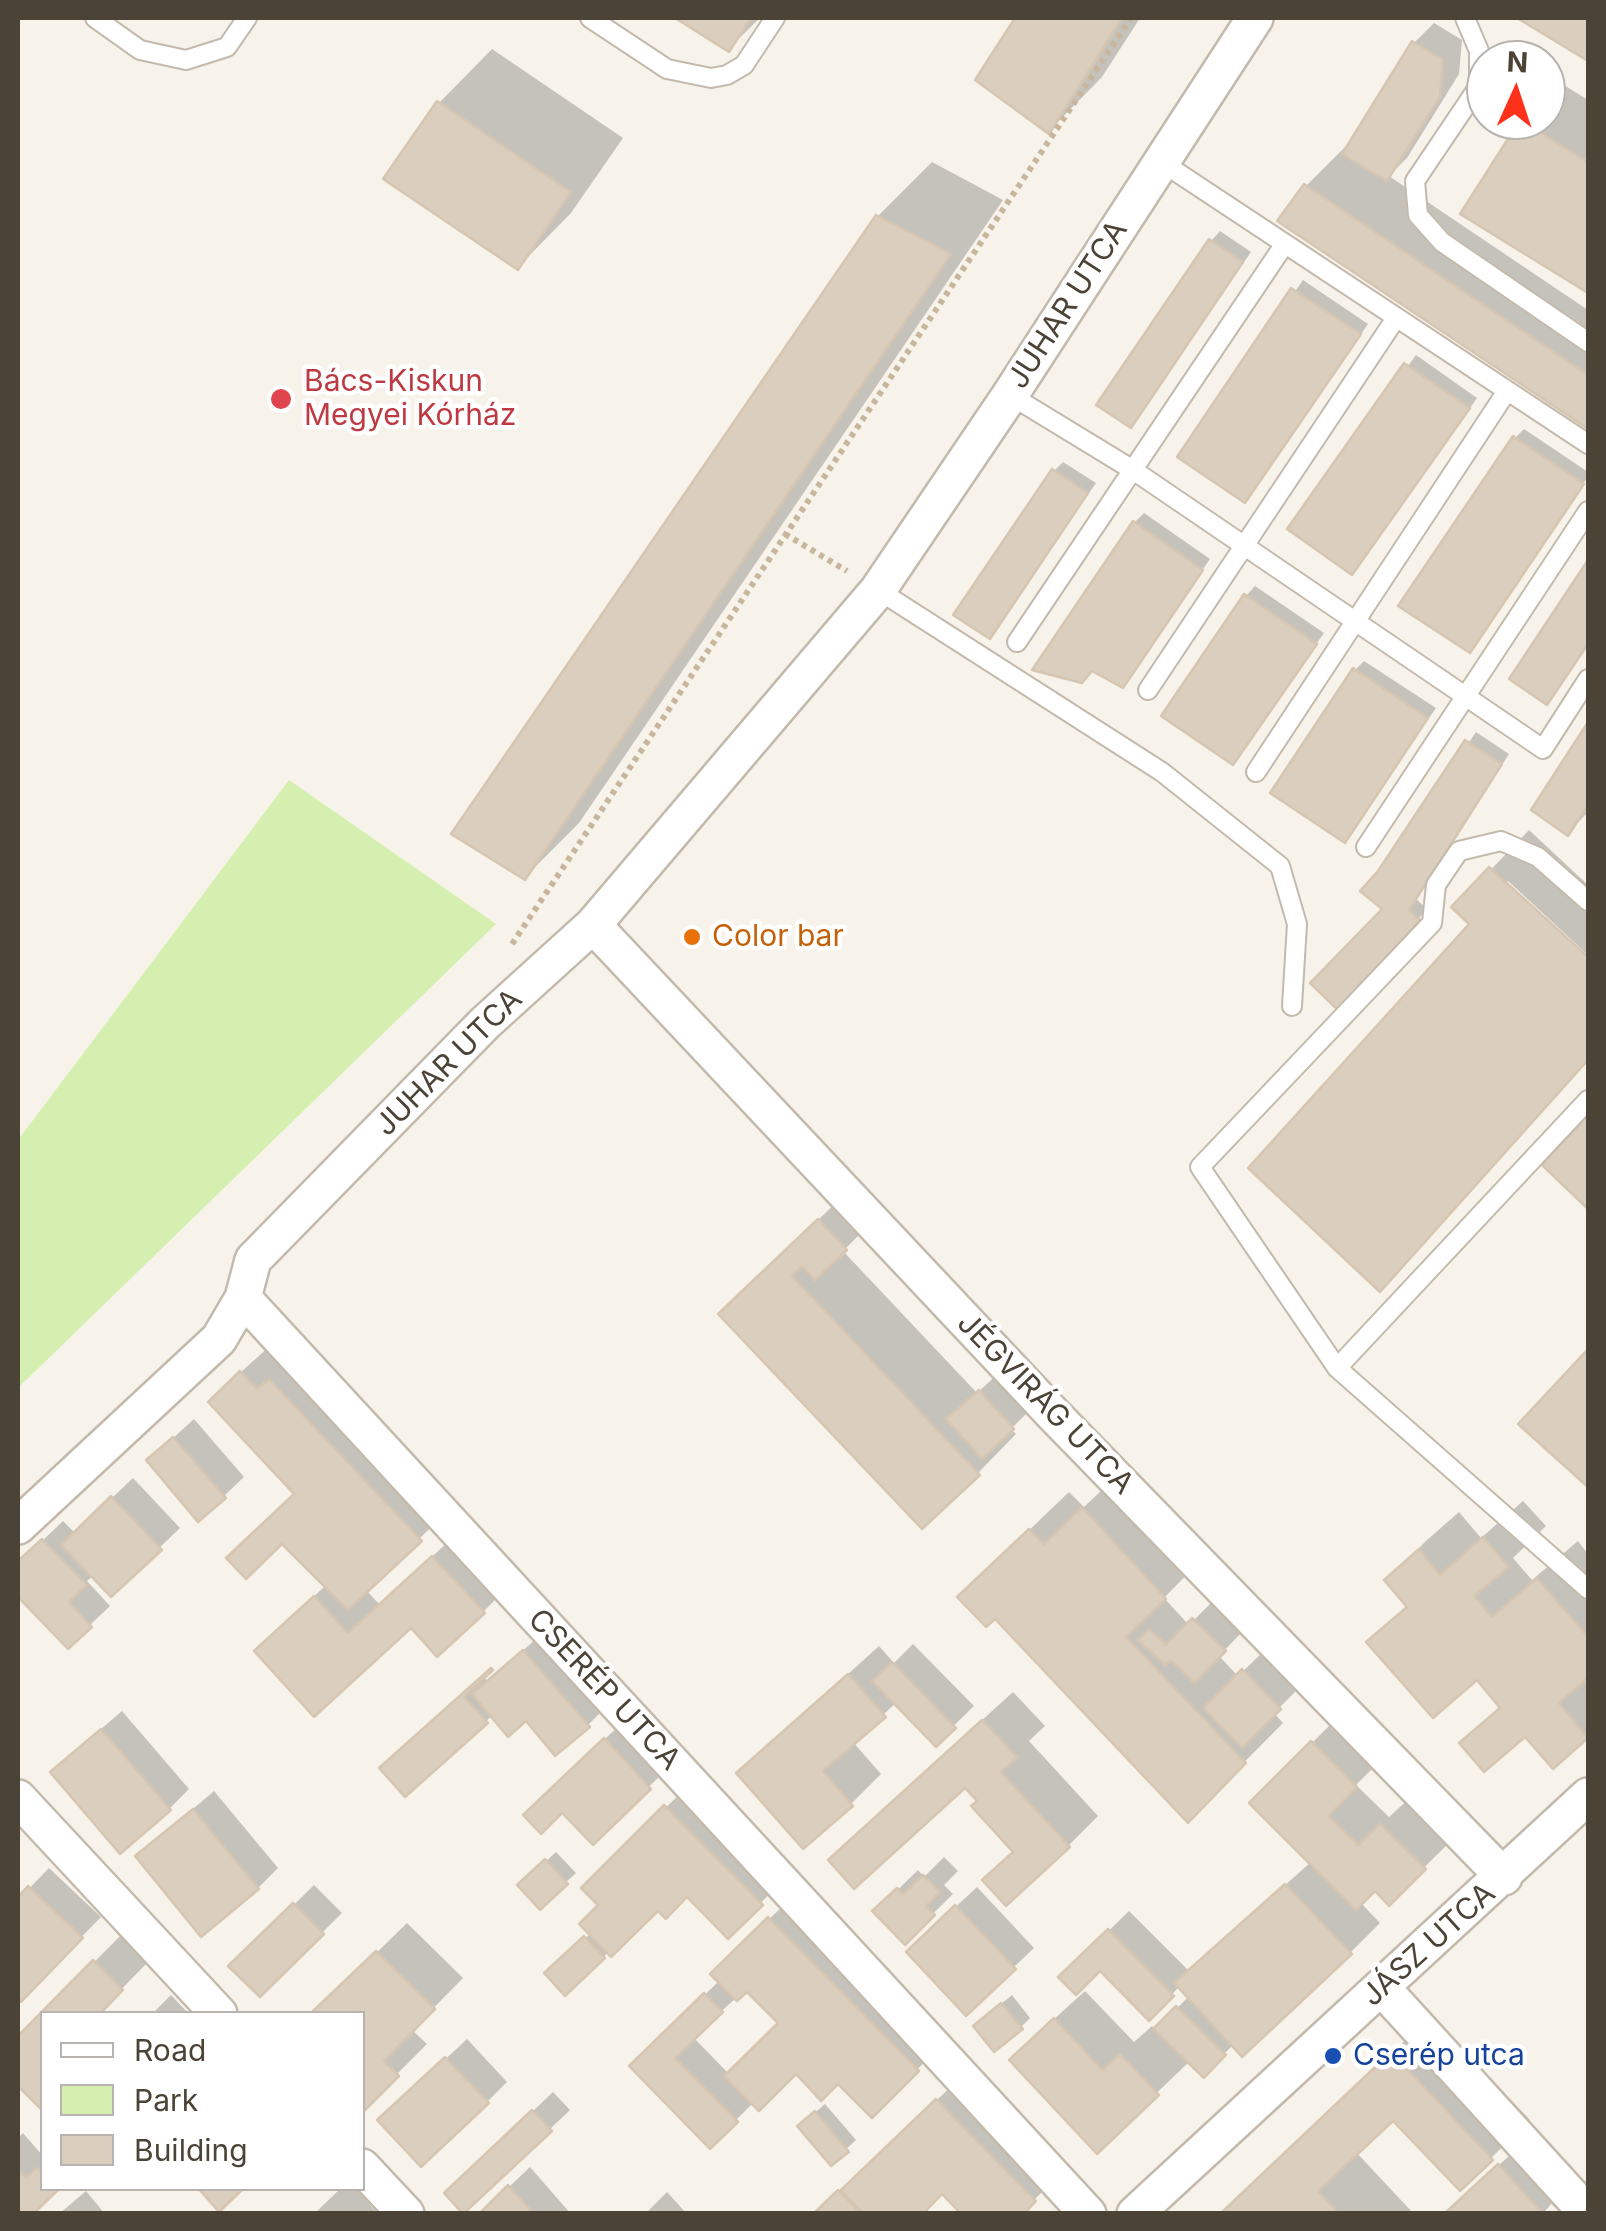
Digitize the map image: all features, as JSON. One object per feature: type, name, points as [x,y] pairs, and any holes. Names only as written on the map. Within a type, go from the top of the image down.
[{"type":"street","name":"JUHAR UTCA","points":[[18,1526],[219,1339],[243,1298],[253,1260],[485,1023],[593,925],[878,590],[1255,18]]},
{"type":"street","name":"JÉGVIRÁG UTCA","points":[[593,925],[1053,1414],[1504,1877]]},
{"type":"street","name":"CSERÉP UTCA","points":[[243,1298],[1088,2214]]},
{"type":"street","name":"JÁSZ UTCA","points":[[1135,2214],[1588,1796]]},
{"type":"street","points":[[18,1798],[216,2011]]},
{"type":"street","points":[[1382,1988],[1588,2214]]},
{"type":"street","points":[[365,2170],[406,2214]]},
{"type":"lane","points":[[95,18],[140,50],[186,60],[228,48],[247,18]]},
{"type":"lane","points":[[590,18],[668,69],[711,78],[744,65],[775,18]]},
{"type":"lane","points":[[1466,18],[1478,51],[1479,86],[1415,181],[1418,215],[1442,242],[1588,342]]},
{"type":"lane","points":[[1160,162],[1588,444]]},
{"type":"lane","points":[[1017,642],[1284,245]]},
{"type":"lane","points":[[1148,690],[1396,318]]},
{"type":"lane","points":[[1256,772],[1508,391]]},
{"type":"lane","points":[[1010,395],[1133,470],[1543,749],[1588,679]]},
{"type":"lane","points":[[1366,847],[1588,511]]},
{"type":"lane","points":[[878,590],[1162,772],[1280,866],[1298,924],[1292,1006]]},
{"type":"lane","points":[[1588,901],[1538,856],[1502,841],[1459,851],[1436,886],[1432,923],[1200,1167],[1337,1368],[1588,1589]]},
{"type":"lane","points":[[1337,1368],[1588,1100]]},
{"type":"path","points":[[510,946],[1131,18]]},
{"type":"path","points":[[784,534],[878,590]]},
{"type":"green space","points":[[289,780],[496,924],[18,1388],[18,1140]]},
{"type":"building","points":[[675,18],[751,18],[729,52]]},
{"type":"building","points":[[1015,18],[1122,18],[1049,134],[975,80]]},
{"type":"building","points":[[1517,18],[1588,18],[1588,61],[1566,48],[1566,40],[1553,40]]},
{"type":"building","points":[[1412,41],[1443,60],[1440,97],[1387,181],[1342,154]]},
{"type":"building","points":[[437,101],[571,192],[518,270],[383,179]]},
{"type":"building","points":[[1507,140],[1552,140],[1588,162],[1588,293],[1460,214]]},
{"type":"building","points":[[1304,184],[1588,375],[1588,429],[1277,221]]},
{"type":"building","points":[[876,215],[951,254],[525,880],[451,834]]},
{"type":"building","points":[[1209,239],[1243,262],[1131,428],[1096,405]]},
{"type":"building","points":[[1291,288],[1361,334],[1245,503],[1177,457]]},
{"type":"building","points":[[1404,363],[1470,408],[1352,575],[1287,529]]},
{"type":"building","points":[[1513,436],[1584,484],[1470,653],[1398,606]]},
{"type":"building","points":[[1052,469],[1088,493],[990,639],[953,615]]},
{"type":"building","points":[[1133,521],[1203,570],[1123,688],[1092,671],[1082,683],[1032,670]]},
{"type":"building","points":[[1588,560],[1588,644],[1547,705],[1509,679]]},
{"type":"building","points":[[1244,594],[1317,644],[1233,765],[1161,716]]},
{"type":"building","points":[[1353,668],[1428,718],[1345,843],[1270,793]]},
{"type":"building","points":[[1588,722],[1588,805],[1568,836],[1531,810]]},
{"type":"building","points":[[1465,740],[1502,764],[1409,910],[1420,920],[1339,1011],[1310,983],[1382,909],[1360,891],[1378,871]]},
{"type":"building","points":[[1489,867],[1588,957],[1588,1060],[1380,1292],[1248,1168],[1469,924],[1451,907]]},
{"type":"building","points":[[1588,1115],[1588,1209],[1542,1165]]},
{"type":"building","points":[[818,1219],[847,1250],[815,1280],[802,1266],[792,1276],[980,1475],[922,1529],[718,1314]]},
{"type":"building","points":[[1588,1349],[1588,1487],[1518,1424]]},
{"type":"building","points":[[240,1371],[257,1389],[269,1379],[422,1541],[348,1610],[282,1544],[246,1579],[226,1558],[294,1494],[208,1402]]},
{"type":"building","points":[[979,1390],[1014,1429],[982,1459],[946,1419]]},
{"type":"building","points":[[173,1437],[226,1498],[198,1522],[146,1460]]},
{"type":"building","points":[[111,1496],[162,1550],[111,1597],[61,1545]]},
{"type":"building","points":[[1082,1507],[1166,1599],[1126,1637],[1246,1763],[1188,1823],[995,1619],[986,1627],[957,1597],[1029,1529],[1044,1544]]},
{"type":"building","points":[[1483,1537],[1509,1567],[1474,1596],[1492,1617],[1537,1578],[1588,1637],[1588,1678],[1559,1703],[1588,1738],[1553,1769],[1525,1737],[1484,1772],[1459,1743],[1500,1708],[1477,1680],[1433,1718],[1366,1642],[1407,1607],[1384,1580],[1419,1549],[1440,1575]]},
{"type":"building","points":[[42,1539],[87,1585],[69,1602],[92,1627],[68,1649],[18,1597],[18,1561]]},
{"type":"building","points":[[432,1556],[485,1613],[437,1657],[411,1628],[314,1717],[254,1651],[314,1596],[348,1633]]},
{"type":"building","points":[[1192,1618],[1226,1651],[1194,1683],[1171,1660],[1165,1665],[1138,1640],[1149,1629],[1166,1645]]},
{"type":"building","points":[[523,1650],[590,1727],[555,1756],[526,1721],[508,1737],[472,1694]]},
{"type":"building","points":[[892,1662],[956,1728],[936,1747],[872,1681]]},
{"type":"building","points":[[491,1668],[464,1697],[488,1723],[405,1797],[379,1768]]},
{"type":"building","points":[[1242,1669],[1281,1709],[1242,1748],[1203,1708]]},
{"type":"building","points":[[848,1674],[886,1717],[823,1771],[853,1806],[803,1849],[736,1773]]},
{"type":"building","points":[[982,1720],[1017,1757],[1001,1772],[1070,1847],[1006,1906],[982,1880],[1013,1852],[971,1806],[977,1801],[965,1788],[854,1889],[828,1860]]},
{"type":"building","points":[[101,1729],[171,1810],[120,1854],[50,1772]]},
{"type":"building","points":[[604,1738],[651,1789],[593,1845],[562,1813],[541,1834],[523,1815]]},
{"type":"building","points":[[1311,1741],[1357,1787],[1328,1816],[1358,1845],[1380,1824],[1426,1869],[1389,1906],[1375,1891],[1356,1910],[1249,1803]]},
{"type":"building","points":[[664,1805],[763,1905],[728,1939],[687,1897],[666,1919],[658,1911],[611,1957],[579,1924],[598,1905],[581,1888]]},
{"type":"building","points":[[193,1809],[259,1889],[201,1937],[135,1856]]},
{"type":"building","points":[[545,1859],[568,1884],[540,1910],[517,1885]]},
{"type":"building","points":[[923,1875],[940,1892],[926,1906],[935,1915],[905,1945],[872,1911],[897,1888],[903,1894]]},
{"type":"building","points":[[1285,1884],[1352,1954],[1242,2057],[1174,1983]]},
{"type":"building","points":[[28,1886],[83,1938],[21,2002],[18,1897]]},
{"type":"building","points":[[293,1903],[324,1934],[260,1997],[228,1966]]},
{"type":"building","points":[[955,1905],[1016,1969],[966,2016],[906,1952]]},
{"type":"building","points":[[768,1917],[919,2071],[872,2118],[838,2084],[821,2101],[796,2074],[759,2111],[724,2076],[778,2023],[747,1992],[737,2001],[710,1974]]},
{"type":"building","points":[[1108,1929],[1174,1996],[1149,2021],[1100,1971],[1076,1995],[1058,1977]]},
{"type":"building","points":[[584,1936],[605,1958],[565,1996],[544,1973]]},
{"type":"building","points":[[376,1951],[435,2009],[384,2061],[399,2076],[365,2110],[365,2011],[313,2011]]},
{"type":"building","points":[[93,1960],[123,1990],[103,2011],[43,2011]]},
{"type":"building","points":[[704,1993],[723,2012],[675,2058],[738,2122],[710,2149],[629,2066]]},
{"type":"building","points":[[1001,2003],[1023,2029],[994,2052],[973,2026]]},
{"type":"building","points":[[1176,2006],[1226,2055],[1204,2078],[1153,2029]]},
{"type":"building","points":[[40,2014],[40,2108],[18,2086],[18,2036]]},
{"type":"building","points":[[1054,2018],[1102,2070],[1120,2054],[1159,2095],[1097,2154],[1009,2060]]},
{"type":"building","points":[[1391,2052],[1493,2160],[1460,2191],[1393,2121],[1318,2191],[1339,2214],[1220,2214]]},
{"type":"building","points":[[445,2057],[489,2103],[421,2167],[377,2120]]},
{"type":"building","points":[[936,2099],[1036,2201],[1024,2214],[961,2214],[942,2194],[923,2214],[864,2214],[841,2190]]},
{"type":"building","points":[[532,2110],[552,2131],[463,2214],[444,2193]]},
{"type":"building","points":[[815,2111],[849,2152],[831,2166],[797,2126]]},
{"type":"building","points":[[1498,2164],[1543,2214],[1444,2214]]},
{"type":"building","points":[[37,2168],[40,2191],[57,2191],[33,2214],[18,2214],[18,2169],[26,2178]]},
{"type":"building","points":[[508,2185],[534,2214],[479,2214]]},
{"type":"building","points":[[838,2190],[861,2214],[813,2214]]},
{"type":"building","points":[[201,2191],[241,2191],[219,2212]]},
{"type":"place","name":"Bács-Kiskun Megyei Kórház","points":[[281,399]]},
{"type":"place","name":"Color bar","points":[[692,937]]},
{"type":"place","name":"Cserép utca","points":[[1333,2056]]}]
